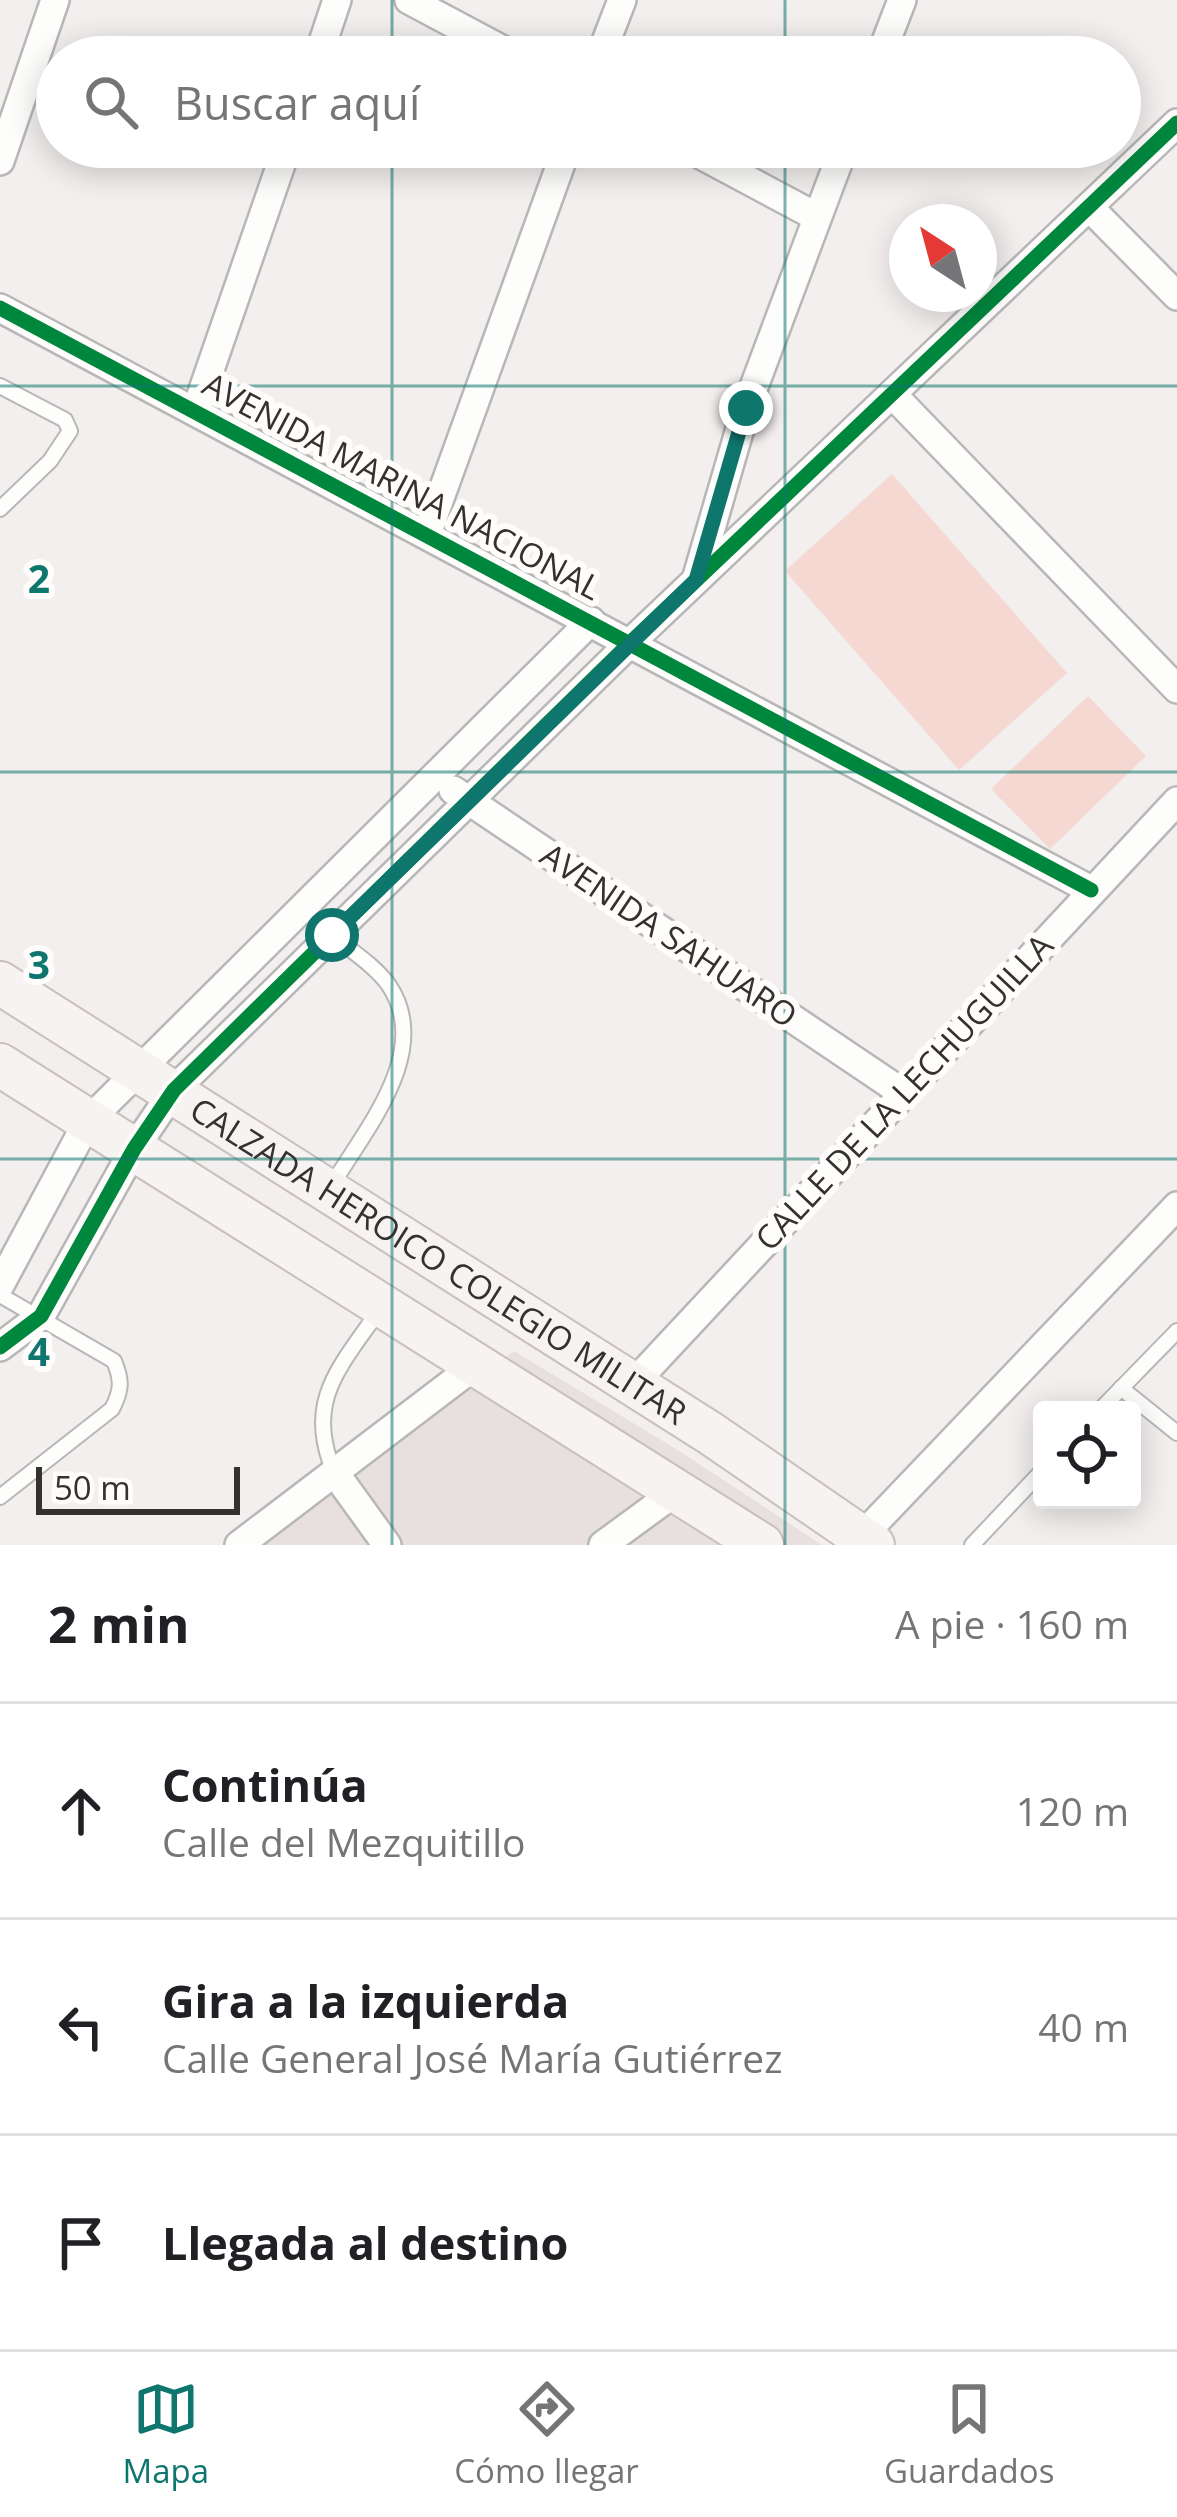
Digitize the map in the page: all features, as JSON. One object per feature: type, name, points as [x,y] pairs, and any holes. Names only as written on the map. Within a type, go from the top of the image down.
[{"type":"main road","name":"CALZADA HEROICO COLEGIO MILITAR","points":[[0,983],[710,1433],[867,1541]]},
{"type":"main road","name":"CALZADA HEROICO COLEGIO MILITAR","points":[[0,1065],[763,1545]]},
{"type":"street","points":[[43,36],[55,0]]},
{"type":"street","points":[[325,36],[338,0]]},
{"type":"street","points":[[410,0],[477,36]]},
{"type":"street","points":[[608,36],[622,0]]},
{"type":"street","points":[[888,36],[902,0]]},
{"type":"street","points":[[0,161],[36,56]]},
{"type":"street","points":[[1141,158],[1177,123]]},
{"type":"street","points":[[196,410],[279,168]]},
{"type":"street","points":[[427,533],[559,168]]},
{"type":"street","points":[[725,168],[817,217]]},
{"type":"street","points":[[696,580],[746,408],[836,168]]},
{"type":"street","points":[[0,1285],[88,1120],[156,1078],[332,935],[631,642],[1130,168]]},
{"type":"street","points":[[1090,207],[1177,296]]},
{"type":"street","name":"AVENIDA MARINA NACIONAL","points":[[0,308],[1091,890]]},
{"type":"street","points":[[892,394],[1177,689]]},
{"type":"street","points":[[0,1347],[40,1316],[134,1149],[156,1078],[434,778],[591,620]]},
{"type":"street","name":"AVENIDA SAHUARO","points":[[434,778],[903,1094]]},
{"type":"street","name":"CALLE DE LA LECHUGUILLA","points":[[632,1384],[1177,801]]},
{"type":"street","points":[[867,1541],[1177,1206]]},
{"type":"street","points":[[239,1545],[477,1364]]},
{"type":"street","points":[[334,1473],[387,1545]]},
{"type":"street","points":[[603,1545],[678,1490]]},
{"type":"lane","points":[[0,386],[65,420],[70,431],[50,460],[0,509]]},
{"type":"lane","points":[[329,1190],[392,1084],[406,1041],[402,1007],[385,979],[332,935]]},
{"type":"lane","points":[[0,1295],[114,1360],[120,1377],[120,1393],[112,1409],[0,1497]]},
{"type":"lane","points":[[334,1473],[321,1441],[321,1412],[341,1365],[383,1305]]},
{"type":"lane","points":[[1109,1401],[1177,1331]]},
{"type":"lane","points":[[1121,1388],[1177,1433]]},
{"type":"lane","points":[[971,1545],[1033,1480]]},
{"type":"shaded area","points":[[892,474],[1067,673],[959,770],[785,571]]},
{"type":"shaded area","points":[[1088,696],[1146,756],[1050,849],[991,789]]},
{"type":"shaded area","points":[[514,1351],[681,1452],[822,1545],[257,1545]]},
{"type":"cycle path","points":[[1141,157],[1177,123]]},
{"type":"cycle path","points":[[0,1347],[41,1316],[134,1149],[174,1090],[631,642],[1130,168]]},
{"type":"cycle path","points":[[0,308],[1091,890]]},
{"type":"route","points":[[332,935],[696,580],[746,408]]}]
